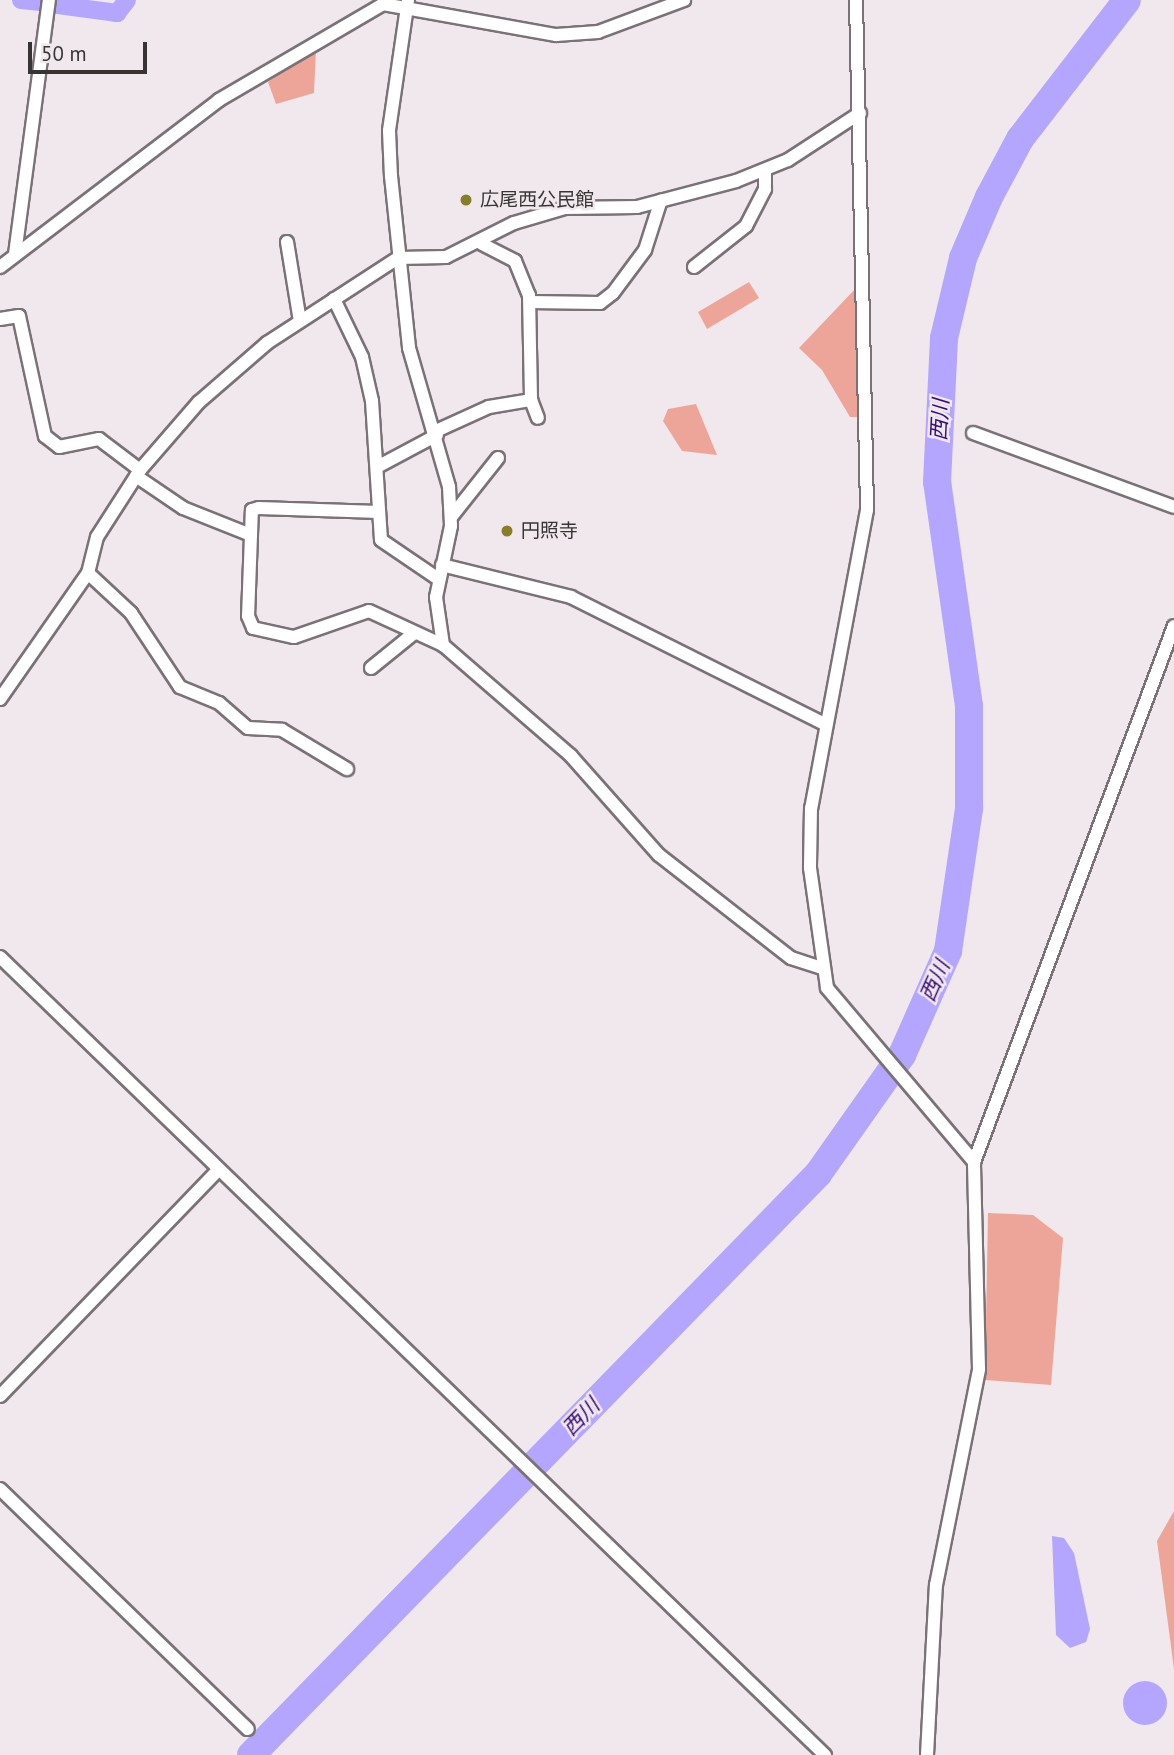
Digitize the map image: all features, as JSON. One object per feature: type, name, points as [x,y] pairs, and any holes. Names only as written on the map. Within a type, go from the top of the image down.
[{"type":"street","points":[[15,254],[49,0]]},
{"type":"street","points":[[0,267],[230,93],[383,4],[407,5],[556,35],[598,33],[684,0]]},
{"type":"street","points":[[856,0],[867,510],[825,724],[808,841],[821,968],[827,988],[974,1162]]},
{"type":"street","points":[[407,5],[389,131],[398,258],[409,348],[437,433],[452,516],[440,571],[443,645]]},
{"type":"street","points":[[0,699],[89,573],[97,537],[138,473],[199,401],[300,321],[398,258],[424,262],[482,244],[514,223],[565,208],[616,210],[765,171],[860,113]]},
{"type":"street","points":[[694,267],[746,226],[765,189],[765,171]]},
{"type":"street","points":[[530,302],[600,303],[613,293],[645,250],[662,200]]},
{"type":"street","points":[[287,242],[300,321]]},
{"type":"street","points":[[482,244],[515,261],[530,302],[531,400],[538,418]]},
{"type":"street","points":[[334,299],[362,357],[377,467],[381,540],[440,571],[571,597],[825,724]]},
{"type":"street","points":[[0,319],[19,317],[45,436],[59,447],[99,439],[183,508],[251,535]]},
{"type":"street","points":[[377,467],[488,407],[531,400]]},
{"type":"street","points":[[973,433],[1174,507]]},
{"type":"street","points":[[452,516],[498,458]]},
{"type":"street","points":[[379,512],[259,508],[252,510],[248,616],[253,628],[294,637],[369,611],[413,634],[443,645],[572,756],[659,855],[791,958],[821,968]]},
{"type":"street","points":[[89,573],[131,612],[180,687],[219,703],[248,728],[282,730],[347,769]]},
{"type":"street","points":[[927,1755],[936,1585],[979,1369],[974,1162],[1174,626]]},
{"type":"street","points":[[371,668],[413,634]]},
{"type":"street","points":[[0,957],[216,1172],[825,1755]]},
{"type":"street","points":[[0,1396],[216,1172]]},
{"type":"street","points":[[0,1489],[248,1729]]},
{"type":"shaded area","points":[[316,49],[314,93],[276,104],[268,82]]},
{"type":"shaded area","points":[[749,282],[759,298],[707,329],[698,312]]},
{"type":"shaded area","points":[[856,288],[858,417],[850,417],[822,370],[799,348]]},
{"type":"shaded area","points":[[696,404],[717,455],[682,451],[663,421],[668,409]]},
{"type":"shaded area","points":[[988,1213],[1033,1215],[1063,1238],[1051,1385],[985,1380]]},
{"type":"shaded area","points":[[1174,1511],[1174,1669],[1157,1541]]},
{"type":"shaded area","points":[[1052,1536],[1064,1538],[1074,1553],[1090,1629],[1086,1642],[1070,1648],[1056,1635]]},
{"type":"shaded area","points":[[1145,1681],[1161,1687],[1167,1703],[1161,1719],[1145,1725],[1129,1719],[1123,1703],[1129,1687]]},
{"type":"waterway","points":[[21,0],[41,2]]},
{"type":"waterway","points":[[58,5],[117,13],[127,0]]},
{"type":"waterway","name":"西川","points":[[251,1755],[818,1174],[902,1055],[948,951],[969,808],[969,706],[937,482],[944,338],[963,258],[989,197],[1020,139],[1127,0]]},
{"type":"place","name":"広尾西公民館","points":[[466,200]]},
{"type":"place","name":"円照寺","points":[[507,531]]}]
